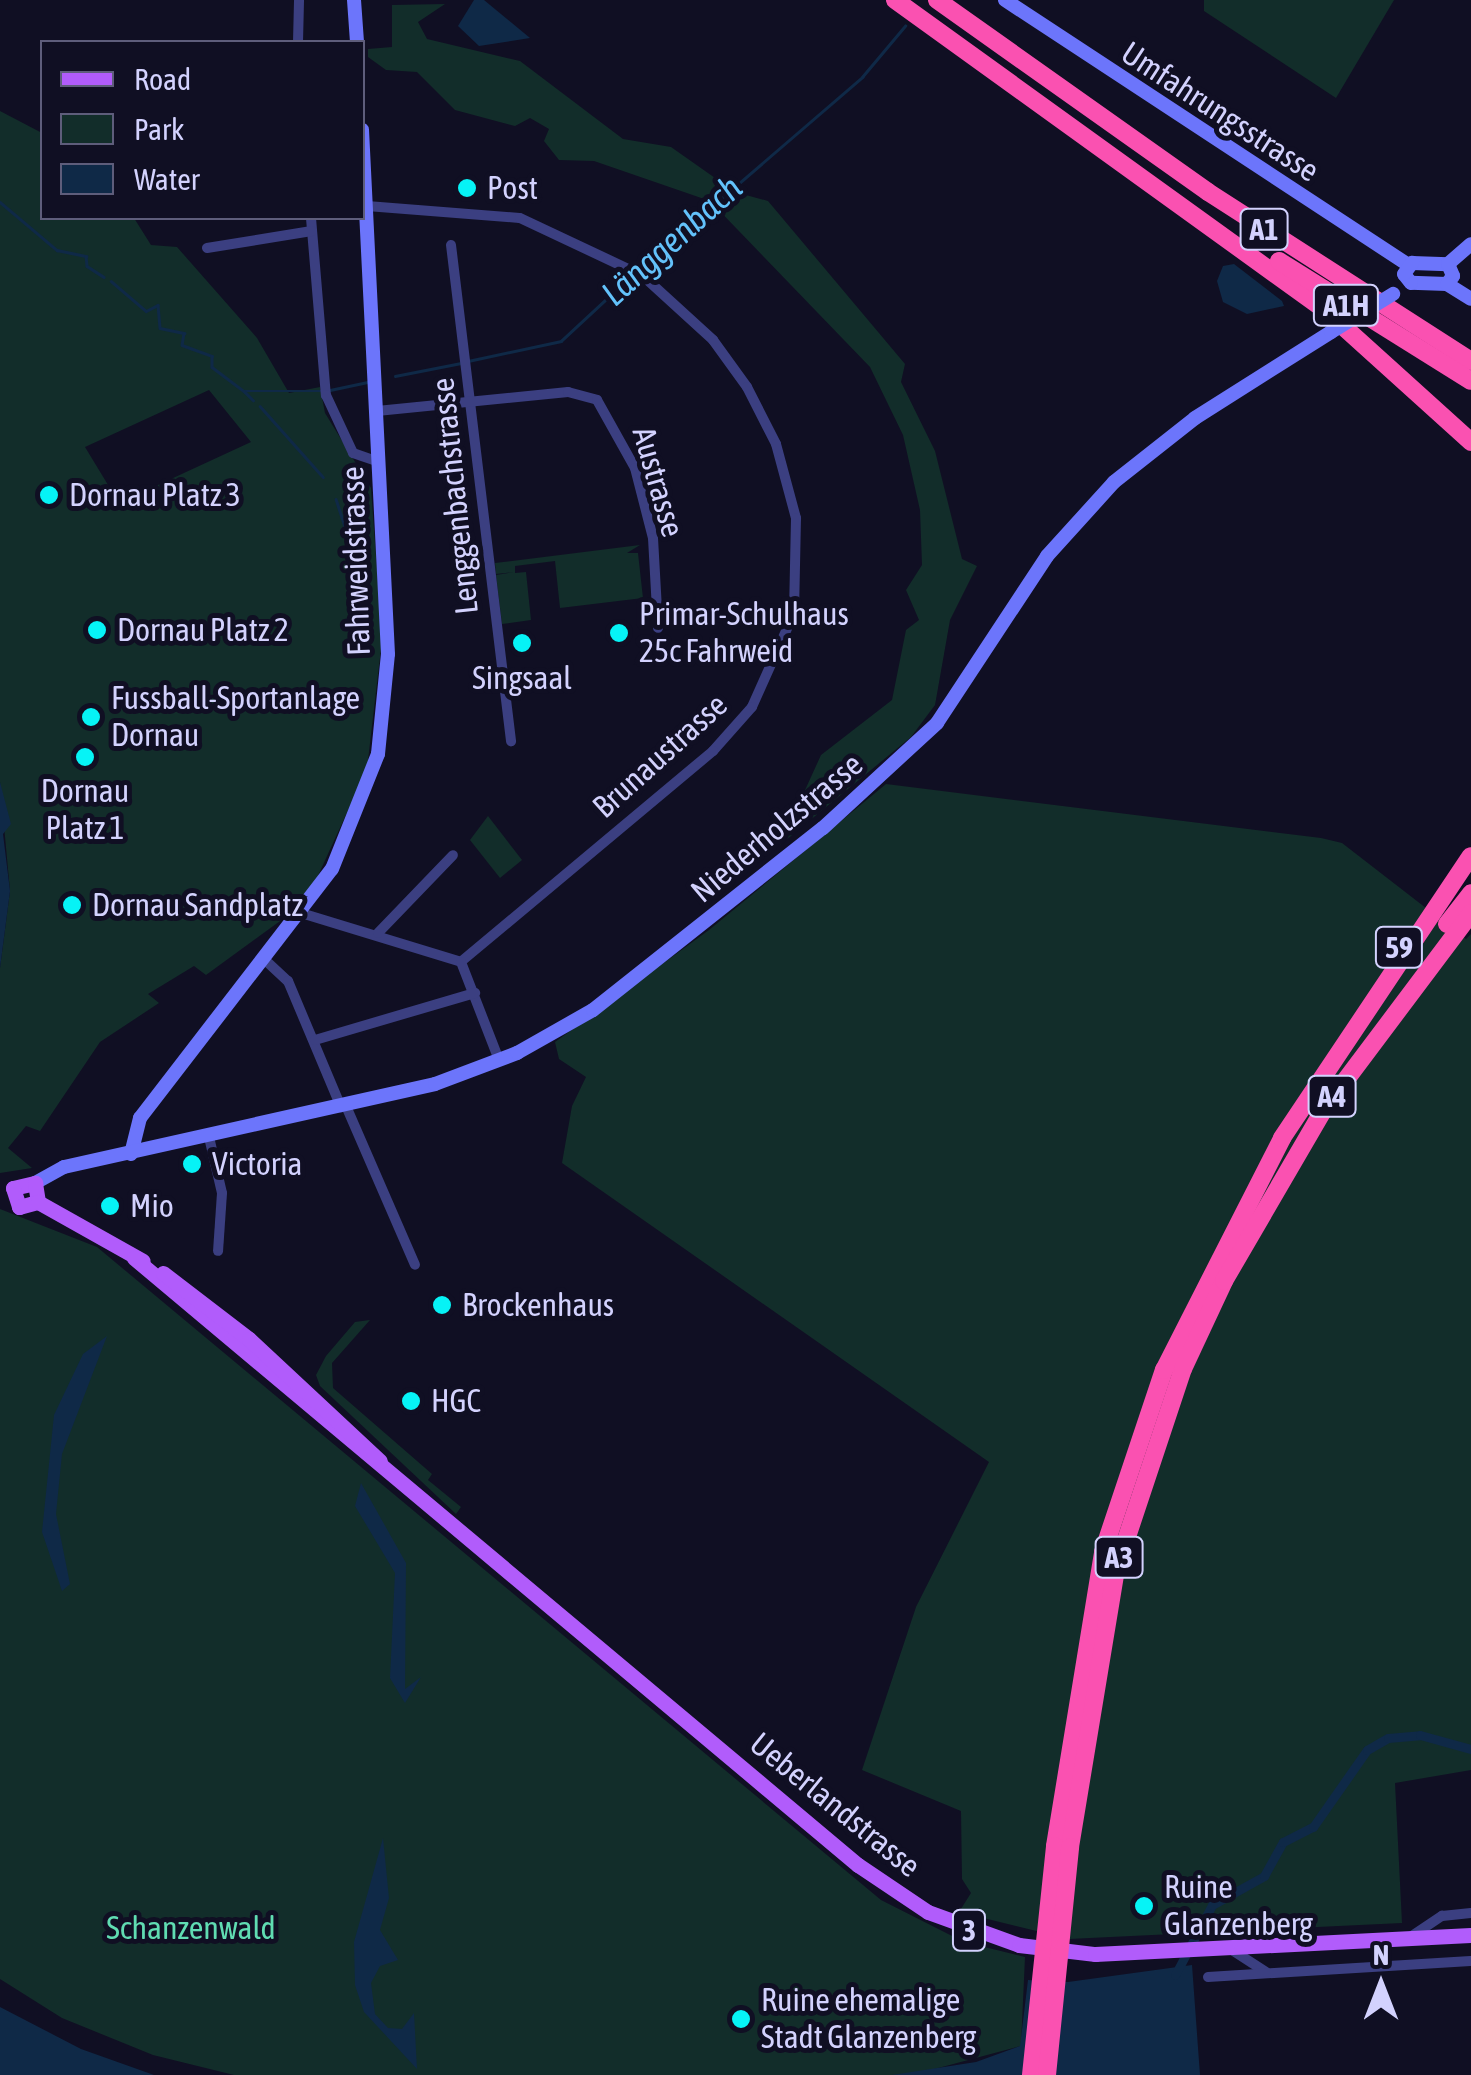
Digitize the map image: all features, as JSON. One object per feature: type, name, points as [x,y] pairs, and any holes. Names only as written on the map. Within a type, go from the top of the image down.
[{"type":"highway","name":"A1","points":[[894,0],[1221,231],[1361,338],[1471,442]]},
{"type":"highway","name":"A1","points":[[937,0],[1208,192],[1438,340],[1468,355]]},
{"type":"highway","name":"A1H","points":[[1221,231],[1471,381]]},
{"type":"highway","name":"59","points":[[1350,1031],[1471,841]]},
{"type":"highway","name":"A4","points":[[1350,1031],[1471,856]]},
{"type":"highway","name":"A3","points":[[1047,2075],[1063,1847],[1088,1706],[1124,1540],[1168,1406],[1224,1281],[1318,1106],[1471,893]]},
{"type":"highway","name":"A4","points":[[1224,1281],[1362,1052],[1471,913]]},
{"type":"highway","name":"A3","points":[[1031,2075],[1103,1552],[1149,1409],[1228,1234],[1350,1031]]},
{"type":"main road","points":[[354,0],[356,40]]},
{"type":"main road","name":"Umfahrungsstrasse","points":[[1005,0],[1409,264]]},
{"type":"main road","name":"Fahrweidstrasse","points":[[131,1154],[140,1118],[302,913],[350,835],[382,731],[388,654],[365,187]]},
{"type":"main road","points":[[1471,244],[1448,264],[1409,264],[1408,282],[1447,284],[1471,299]]},
{"type":"main road","points":[[1447,284],[1448,264]]},
{"type":"main road","name":"Niederholzstrasse","points":[[35,1183],[54,1170],[344,1106],[500,1060],[618,992],[882,778],[937,722],[1038,570],[1102,493],[1196,418],[1408,282]]},
{"type":"main road","points":[[35,1183],[38,1202],[18,1207],[6,1186],[35,1183]]},
{"type":"main road","name":"Ueberlandstrasse","points":[[38,1202],[134,1258],[223,1325],[904,1898],[1018,1945],[1167,1952],[1471,1935]]},
{"type":"street","points":[[298,40],[299,0]]},
{"type":"street","name":"Brunaustrasse","points":[[366,206],[520,218],[643,276],[714,340],[762,413],[796,518],[794,613],[770,678],[735,728],[461,962]]},
{"type":"street","points":[[311,220],[325,390],[353,454],[379,462]]},
{"type":"street","points":[[207,248],[312,230]]},
{"type":"street","name":"Lenggenbachstrasse","points":[[451,245],[511,741]]},
{"type":"street","name":"Austrasse","points":[[376,412],[568,392],[603,404],[627,446],[648,521],[658,628]]},
{"type":"street","points":[[378,933],[453,855]]},
{"type":"street","points":[[302,913],[378,933],[461,962],[500,1060]]},
{"type":"street","points":[[264,960],[288,981],[415,1265]]},
{"type":"street","points":[[315,1040],[475,993]]},
{"type":"street","points":[[209,1137],[222,1194],[218,1251]]},
{"type":"street","points":[[1408,1939],[1450,1914],[1471,1913]]},
{"type":"street","points":[[1231,1949],[1266,1972]]},
{"type":"street","points":[[1208,1977],[1471,1960]]},
{"type":"green space","points":[[1204,0],[1394,0],[1336,98],[1204,11]]},
{"type":"green space","points":[[445,4],[418,22],[427,39],[520,61],[623,139],[671,147],[735,192],[768,201],[905,364],[901,382],[935,451],[962,559],[977,566],[950,620],[935,705],[911,737],[780,845],[821,755],[892,700],[906,630],[919,620],[906,590],[922,565],[920,510],[903,435],[870,367],[710,201],[594,161],[559,160],[544,141],[549,129],[530,118],[515,126],[455,110],[417,72],[386,70],[368,57],[368,49],[392,47],[392,5]]},
{"type":"green space","points":[[0,111],[40,132],[40,220],[135,220],[151,245],[177,247],[257,338],[289,393],[320,387],[325,413],[371,488],[382,640],[367,769],[316,880],[287,916],[206,975],[194,966],[148,994],[159,1003],[100,1042],[40,1131],[26,1126],[8,1148],[32,1168],[0,1173],[0,968],[10,891],[0,782]],"holes":[[[209,390],[251,442],[119,503],[85,447]]]},
{"type":"green space","points":[[640,545],[627,553],[638,553],[643,598],[560,608],[555,561],[515,566],[515,573],[526,572],[531,620],[502,624],[496,575],[514,572],[496,574],[495,563]]},
{"type":"green space","points":[[886,784],[1342,843],[1466,939],[1471,934],[1471,1770],[1395,1783],[1402,1923],[1069,1939],[959,1912],[971,1893],[962,1879],[961,1811],[862,1770],[916,1607],[989,1462],[562,1163],[572,1106],[586,1077],[559,1059],[555,1042],[709,930]]},
{"type":"green space","points":[[488,816],[522,860],[500,878],[470,840]]},
{"type":"green space","name":"Schanzenwald","points":[[0,1209],[97,1247],[881,1900],[964,1942],[1025,1957],[1021,2046],[912,2075],[234,2075],[153,2055],[62,2018],[0,1979]]},
{"type":"green space","points":[[370,1320],[332,1363],[333,1388],[432,1474],[428,1480],[461,1507],[456,1514],[320,1386],[316,1375],[326,1356],[355,1322]]},
{"type":"water","points":[[474,0],[484,0],[530,38],[479,46],[458,26]]},
{"type":"water","points":[[1234,264],[1284,306],[1247,314],[1223,302],[1217,281],[1223,266]]},
{"type":"water","points":[[0,782],[11,824],[3,834],[10,891],[0,968]]},
{"type":"water","points":[[107,1336],[62,1454],[56,1514],[70,1584],[62,1591],[42,1532],[54,1415],[83,1354]]},
{"type":"water","points":[[361,1483],[406,1563],[405,1689],[421,1677],[405,1703],[390,1678],[395,1573],[355,1506]]},
{"type":"water","points":[[383,1838],[389,1898],[380,1930],[398,1960],[380,1966],[371,1983],[375,2014],[388,2028],[402,2029],[414,2013],[417,2069],[364,2012],[355,1985],[354,1942]]},
{"type":"water","points":[[1192,1965],[1200,2075],[892,2075],[976,2062],[1020,2046],[1028,1980],[1068,1982]]},
{"type":"water","points":[[0,2007],[81,2049],[154,2075],[0,2075]]},
{"type":"waterway","name":"Länggenbach","points":[[638,270],[862,77],[905,26]]},
{"type":"waterway","name":"Länggenbach","points":[[0,202],[57,250],[86,256],[87,266],[104,277]]},
{"type":"waterway","name":"Länggenbach","points":[[468,361],[561,341],[632,275]]},
{"type":"waterway","name":"Länggenbach","points":[[111,281],[146,311],[158,305],[160,328],[184,333],[182,345],[212,356],[212,367],[244,391],[322,391]]},
{"type":"waterway","name":"Länggenbach","points":[[395,376],[461,363]]},
{"type":"waterway","name":"Länggenbach","points":[[330,390],[367,382]]},
{"type":"waterway","name":"Länggenbach","points":[[244,391],[253,400]]},
{"type":"waterway","points":[[260,406],[323,477]]},
{"type":"waterway","points":[[336,499],[346,530]]},
{"type":"waterway","points":[[353,567],[359,586]]},
{"type":"waterway","points":[[1175,1975],[1212,1905],[1264,1876],[1283,1842],[1313,1827],[1367,1750],[1388,1738],[1420,1735],[1471,1749]]},
{"type":"place","name":"Post","points":[[467,188]]},
{"type":"place","name":"Dornau Platz 3","points":[[49,495]]},
{"type":"place","name":"Dornau Platz 2","points":[[97,630]]},
{"type":"place","name":"Primar-Schulhaus 25c Fahrweid","points":[[619,633]]},
{"type":"place","name":"Singsaal","points":[[522,643]]},
{"type":"place","name":"Fussball-Sportanlage Dornau","points":[[91,717]]},
{"type":"place","name":"Dornau Platz 1","points":[[85,757]]},
{"type":"place","name":"Dornau Sandplatz","points":[[72,905]]},
{"type":"place","name":"Victoria","points":[[192,1164]]},
{"type":"place","name":"Mio","points":[[110,1206]]},
{"type":"place","name":"Brockenhaus","points":[[442,1305]]},
{"type":"place","name":"HGC","points":[[411,1401]]},
{"type":"place","name":"Ruine Glanzenberg","points":[[1144,1906]]},
{"type":"place","name":"Ruine ehemalige Stadt Glanzenberg","points":[[741,2019]]}]
